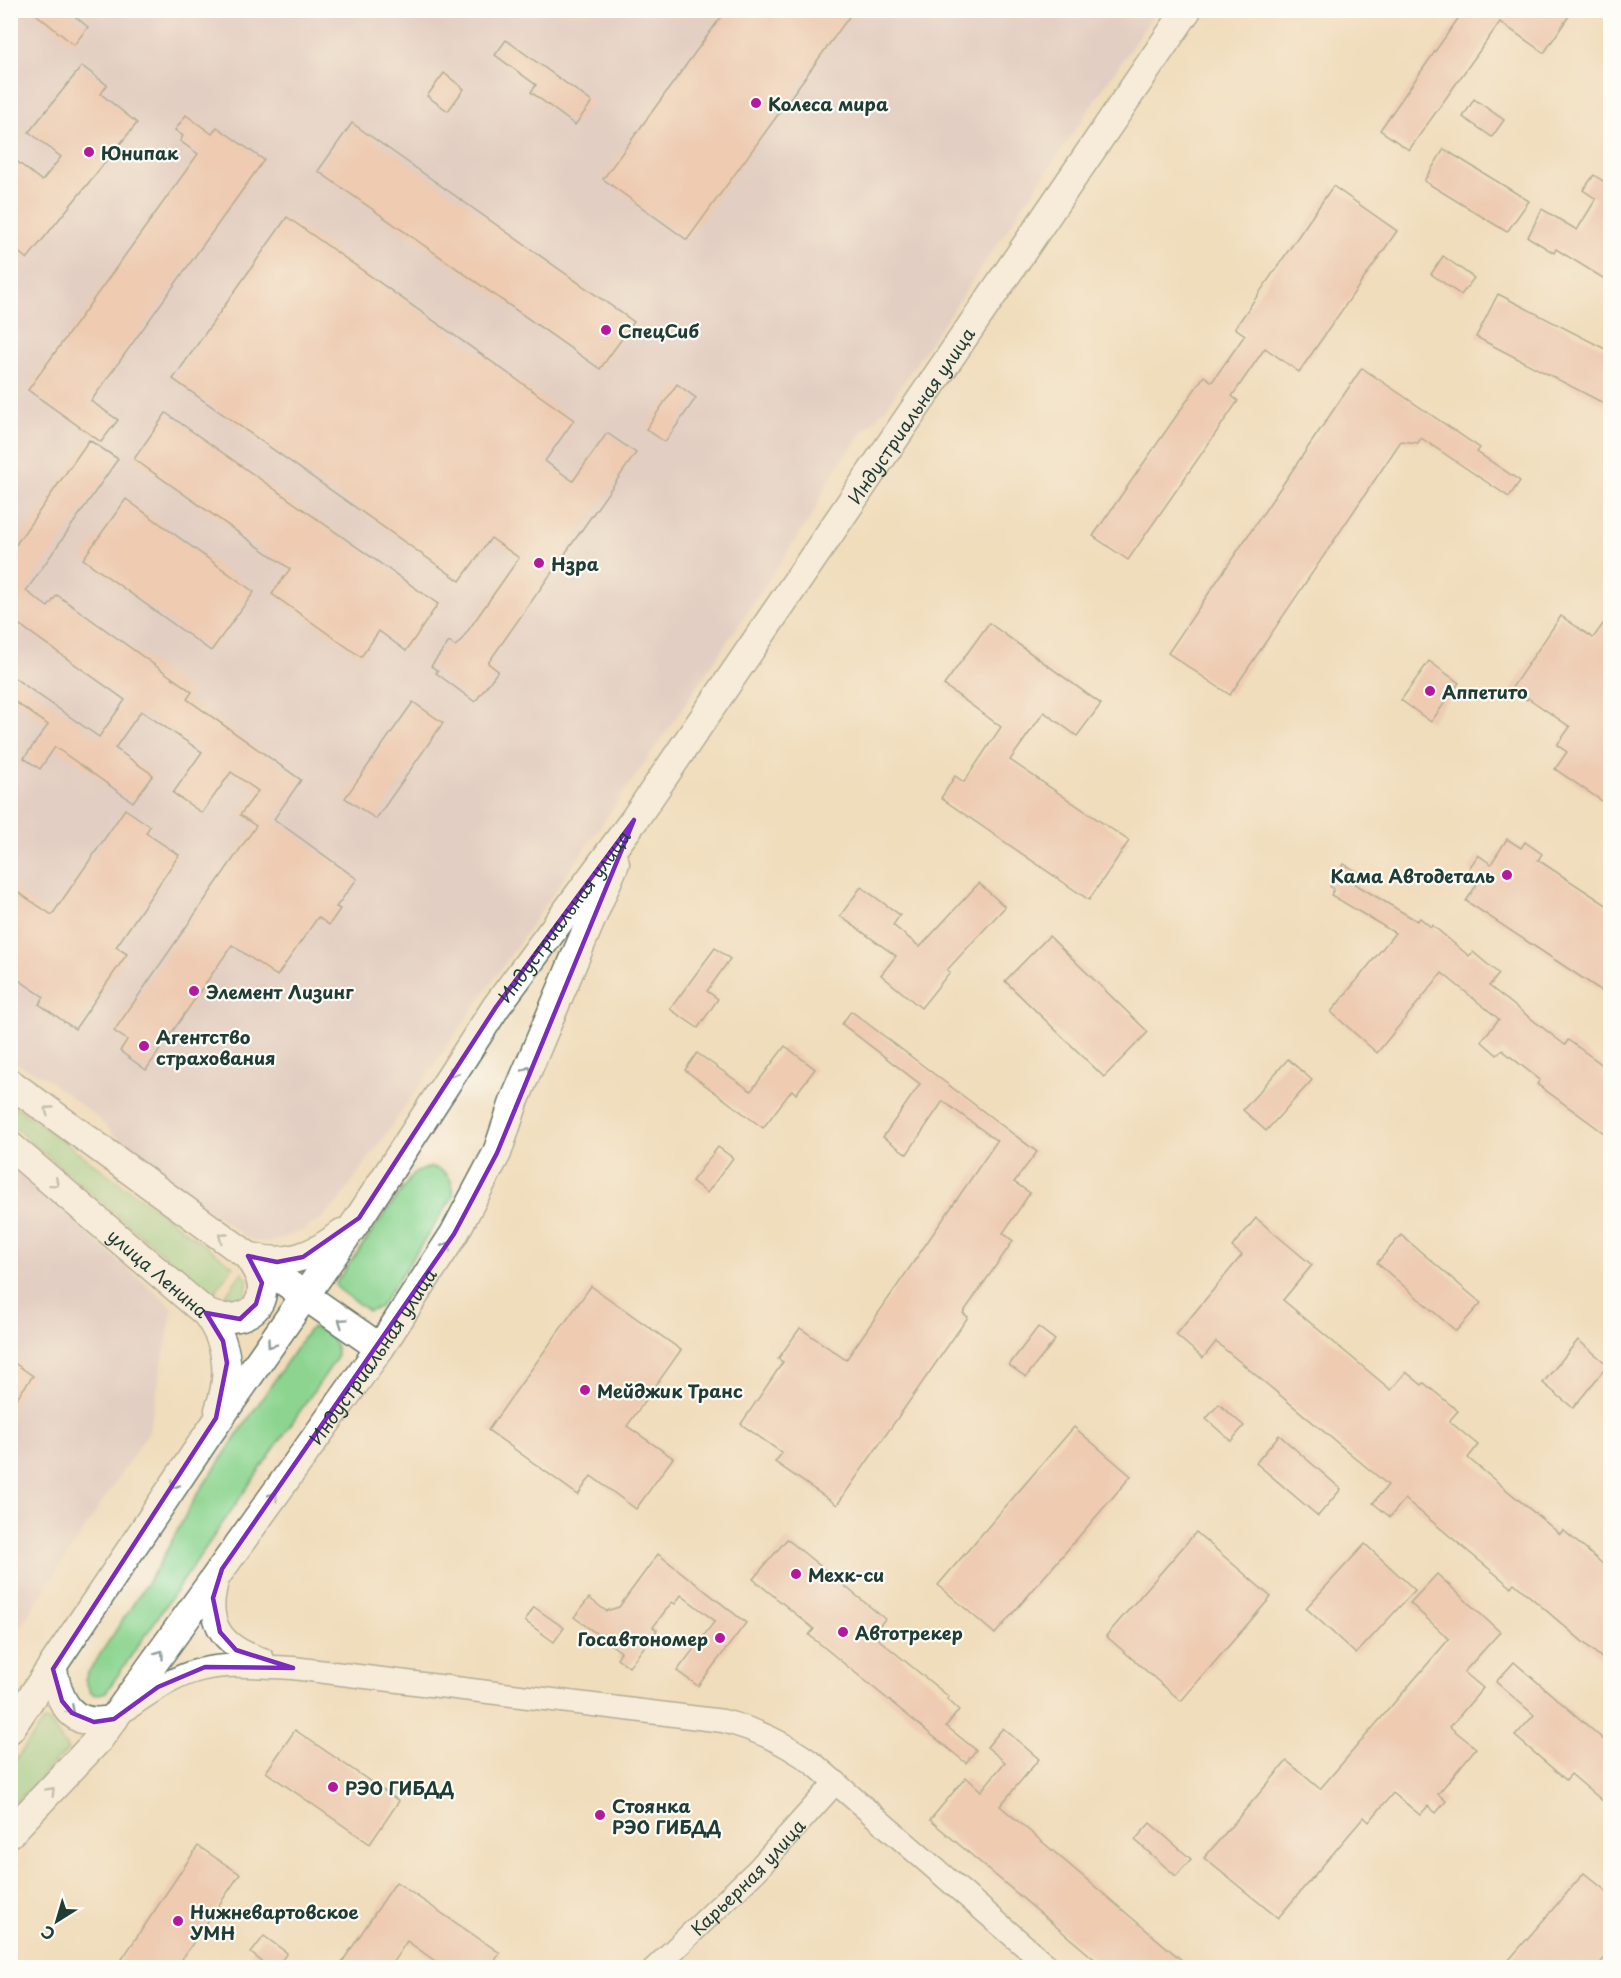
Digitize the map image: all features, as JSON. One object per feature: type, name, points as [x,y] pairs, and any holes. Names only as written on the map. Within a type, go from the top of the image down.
[{"type":"main road","name":"Индустриальная улица","points":[[10,1729],[53,1669],[207,1436],[359,1218],[496,1007],[634,820],[1187,10]]},
{"type":"main road","name":"Индустриальная улица","points":[[10,1833],[73,1769],[114,1719],[380,1347],[454,1234],[497,1153],[514,1102],[634,820]]},
{"type":"main road","points":[[10,1083],[304,1296],[380,1347]]},
{"type":"main road","name":"улица Ленина","points":[[10,1146],[206,1313],[223,1341],[227,1363],[222,1403],[207,1436]]},
{"type":"main road","points":[[248,1256],[277,1262],[303,1257],[332,1241],[359,1218]]},
{"type":"main road","points":[[206,1313],[217,1319],[240,1319],[256,1304],[261,1293],[261,1283],[248,1256]]},
{"type":"main road","points":[[53,1669],[56,1690],[72,1713],[94,1722],[114,1719]]},
{"type":"street","points":[[222,1569],[213,1598],[215,1621],[220,1632],[236,1650],[293,1668]]},
{"type":"street","points":[[114,1719],[158,1687],[205,1667],[222,1664],[293,1668],[723,1721],[762,1732],[779,1740],[836,1782],[1050,1968]]},
{"type":"street","name":"Карьерная улица","points":[[655,1968],[757,1870],[836,1782]]},
{"type":"highlighted area","points":[[634,820],[497,1153],[454,1234],[222,1569],[213,1598],[220,1632],[236,1650],[293,1668],[205,1667],[158,1687],[114,1719],[94,1722],[72,1713],[62,1701],[53,1669],[216,1418],[227,1363],[223,1341],[206,1313],[240,1319],[256,1304],[262,1283],[248,1256],[277,1262],[303,1257],[359,1218],[496,1007]]},
{"type":"shaded area","points":[[10,11],[1156,11],[885,409],[862,433],[830,478],[814,512],[689,699],[339,1201],[323,1217],[304,1230],[271,1242],[255,1241],[244,1236],[135,1156],[97,1117],[46,1078],[11,1061]]},
{"type":"shaded area","points":[[11,1166],[173,1308],[149,1431],[11,1641]]},
{"type":"green space","points":[[11,1103],[233,1266],[212,1296],[11,1125]]},
{"type":"green space","points":[[430,1167],[445,1173],[451,1181],[453,1197],[380,1307],[368,1311],[340,1290],[336,1286],[337,1281],[409,1180],[415,1173]]},
{"type":"green space","points":[[242,1272],[248,1280],[244,1301],[232,1307],[220,1303]]},
{"type":"green space","points":[[312,1328],[323,1331],[331,1338],[336,1348],[336,1359],[106,1692],[96,1695],[91,1693],[85,1680],[89,1671],[157,1568],[195,1498],[307,1332]]},
{"type":"green space","points":[[44,1721],[50,1722],[68,1750],[11,1807],[11,1766]]},
{"type":"building","points":[[31,10],[67,10],[88,27],[74,45]]},
{"type":"building","points":[[726,10],[854,10],[687,240],[603,179]]},
{"type":"building","points":[[1464,10],[1573,10],[1544,53],[1500,22],[1409,150],[1380,130]]},
{"type":"building","points":[[506,40],[592,102],[575,125],[531,92],[536,85],[495,55]]},
{"type":"building","points":[[82,66],[107,85],[101,94],[137,123],[27,259],[10,245],[10,156],[42,181],[61,157],[29,132]]},
{"type":"building","points":[[444,73],[464,89],[448,111],[427,96]]},
{"type":"building","points":[[1474,99],[1504,120],[1492,137],[1463,117]]},
{"type":"building","points":[[186,115],[212,134],[217,127],[264,160],[91,401],[118,420],[101,442],[28,390],[198,154],[180,141],[183,136],[175,130]]},
{"type":"building","points":[[352,123],[634,322],[600,369],[318,171]]},
{"type":"building","points":[[1444,149],[1529,201],[1507,232],[1424,181]]},
{"type":"building","points":[[1594,175],[1606,183],[1611,176],[1611,283],[1556,249],[1554,253],[1528,237],[1542,209],[1577,230],[1596,199],[1583,190]]},
{"type":"building","points":[[1333,186],[1397,231],[1299,372],[1265,348],[1232,396],[1238,401],[1128,560],[1093,536],[1204,376],[1212,382],[1245,335],[1235,328]]},
{"type":"building","points":[[287,217],[574,420],[545,461],[573,481],[607,433],[636,453],[488,663],[498,671],[475,702],[436,673],[438,671],[431,666],[449,642],[455,646],[460,642],[519,558],[491,538],[460,581],[173,379]]},
{"type":"building","points":[[1443,256],[1474,278],[1461,295],[1431,274]]},
{"type":"building","points":[[1498,294],[1611,352],[1611,407],[1476,337]]},
{"type":"building","points":[[1362,368],[1480,448],[1477,452],[1520,481],[1509,497],[1421,438],[1418,443],[1401,441],[1230,695],[1168,653]]},
{"type":"building","points":[[677,384],[696,398],[665,442],[646,429]]},
{"type":"building","points":[[166,413],[438,604],[406,651],[379,631],[361,657],[272,594],[290,569],[134,459]]},
{"type":"building","points":[[89,440],[118,459],[26,591],[48,607],[57,595],[192,692],[187,699],[301,780],[274,819],[357,879],[336,907],[340,909],[329,925],[318,917],[277,976],[232,945],[146,1070],[120,1051],[127,1040],[114,1031],[256,826],[240,815],[258,791],[231,772],[202,813],[173,793],[202,752],[141,711],[115,748],[153,775],[133,802],[55,747],[40,769],[24,758],[48,725],[10,698],[10,675],[99,737],[125,700],[10,618],[10,553]]},
{"type":"building","points":[[126,499],[254,592],[211,651],[83,559]]},
{"type":"building","points":[[1611,613],[1611,807],[1555,769],[1567,752],[1557,745],[1570,727],[1511,689],[1561,616],[1593,638]]},
{"type":"building","points":[[989,623],[1101,704],[1077,736],[1044,712],[1010,760],[1129,841],[1089,900],[941,798],[955,776],[964,782],[1001,727],[944,685]]},
{"type":"building","points":[[1429,661],[1459,683],[1431,722],[1401,700]]},
{"type":"building","points":[[413,702],[443,723],[376,819],[345,798]]},
{"type":"building","points":[[125,809],[150,826],[146,833],[179,855],[116,947],[127,954],[75,1029],[39,1004],[44,997],[10,974],[10,887],[52,915]]},
{"type":"building","points":[[1507,839],[1521,848],[1525,842],[1542,854],[1538,860],[1611,908],[1611,997],[1466,901],[1481,878],[1468,870],[1478,855],[1491,864]]},
{"type":"building","points":[[1344,864],[1361,874],[1355,884],[1417,921],[1420,918],[1431,927],[1432,925],[1469,956],[1473,952],[1499,974],[1489,986],[1565,1045],[1568,1040],[1611,1071],[1611,1138],[1537,1084],[1540,1080],[1502,1050],[1497,1055],[1481,1041],[1499,1019],[1442,973],[1377,1053],[1331,1012],[1395,933],[1331,895],[1334,889],[1330,886]]},
{"type":"building","points":[[979,883],[1005,907],[947,970],[950,972],[921,1008],[881,975],[896,956],[840,916],[861,887],[900,915],[893,925],[920,947]]},
{"type":"building","points":[[1049,936],[1148,1032],[1104,1077],[1005,981]]},
{"type":"building","points":[[715,948],[730,959],[707,991],[718,999],[698,1028],[670,1009]]},
{"type":"building","points":[[851,1011],[1037,1152],[1014,1182],[1030,1193],[1003,1233],[1013,1241],[963,1313],[968,1317],[837,1505],[775,1462],[782,1453],[741,1424],[783,1362],[778,1359],[800,1328],[846,1360],[997,1141],[943,1101],[907,1154],[883,1137],[920,1084],[842,1024]]},
{"type":"building","points":[[785,1046],[815,1069],[796,1094],[792,1090],[763,1128],[685,1070],[697,1053],[751,1091]]},
{"type":"building","points":[[1288,1059],[1312,1080],[1266,1131],[1243,1110]]},
{"type":"building","points":[[718,1147],[733,1158],[707,1193],[692,1181]]},
{"type":"building","points":[[1256,1218],[1312,1265],[1283,1300],[1391,1390],[1406,1372],[1422,1385],[1424,1383],[1458,1411],[1449,1421],[1478,1445],[1468,1458],[1560,1534],[1563,1530],[1611,1571],[1611,1666],[1514,1583],[1511,1587],[1405,1499],[1390,1517],[1373,1503],[1388,1485],[1216,1342],[1203,1358],[1176,1335],[1242,1255],[1232,1247]]},
{"type":"building","points":[[1401,1235],[1481,1303],[1456,1331],[1377,1263]]},
{"type":"building","name":"Мейджик Транс","points":[[591,1286],[681,1350],[627,1426],[673,1458],[636,1509],[591,1476],[578,1495],[488,1430]]},
{"type":"building","points":[[1038,1327],[1055,1340],[1026,1377],[1009,1365]]},
{"type":"building","points":[[1578,1340],[1608,1365],[1573,1408],[1543,1383]]},
{"type":"building","points":[[10,1360],[33,1376],[10,1407]]},
{"type":"building","points":[[1219,1404],[1244,1426],[1231,1441],[1206,1419]]},
{"type":"building","points":[[1074,1427],[1131,1476],[995,1634],[938,1585]]},
{"type":"building","points":[[1279,1435],[1341,1489],[1318,1516],[1256,1463]]},
{"type":"building","points":[[1196,1532],[1271,1597],[1181,1701],[1106,1636]]},
{"type":"building","name":"Автотрекер","points":[[787,1539],[885,1619],[872,1634],[949,1697],[947,1699],[959,1710],[946,1726],[976,1750],[966,1763],[809,1635],[814,1629],[753,1579]]},
{"type":"building","points":[[1365,1544],[1415,1590],[1356,1654],[1306,1608]]},
{"type":"building","points":[[658,1554],[746,1623],[698,1686],[677,1671],[715,1621],[681,1595],[675,1604],[672,1602],[653,1627],[657,1630],[629,1667],[617,1658],[621,1652],[574,1617],[589,1598],[606,1611],[619,1607]]},
{"type":"building","points":[[1437,1574],[1500,1632],[1464,1672],[1483,1688],[1450,1727],[1476,1748],[1438,1794],[1446,1801],[1436,1813],[1428,1806],[1420,1815],[1393,1793],[1369,1822],[1364,1817],[1278,1918],[1204,1858],[1287,1761],[1320,1789],[1449,1639],[1410,1603]]},
{"type":"building","points":[[534,1607],[564,1628],[554,1642],[525,1621]]},
{"type":"building","points":[[1514,1662],[1611,1746],[1611,1808],[1571,1774],[1566,1780],[1515,1736],[1534,1715],[1496,1682]]},
{"type":"building","points":[[1003,1728],[1039,1759],[1000,1806],[1191,1968],[1105,1968],[930,1820],[966,1777],[981,1791],[1005,1762],[987,1747]]},
{"type":"building","name":"РЭО ГИБДД","points":[[295,1730],[399,1801],[370,1844],[266,1772]]},
{"type":"building","points":[[1150,1823],[1191,1859],[1176,1876],[1135,1840]]},
{"type":"building","name":"Нижневартовское УМН","points":[[198,1846],[240,1874],[176,1968],[116,1968]]},
{"type":"building","points":[[1584,1873],[1611,1895],[1611,1951],[1596,1968],[1502,1968]]},
{"type":"building","points":[[396,1882],[500,1953],[490,1968],[445,1968],[407,1941],[389,1968],[338,1968]]},
{"type":"building","points":[[264,1936],[287,1953],[276,1968],[270,1968],[251,1953]]},
{"type":"place","name":"Колеса мира","points":[[756,103]]},
{"type":"place","name":"Юнипак","points":[[89,152]]},
{"type":"place","name":"СпецСиб","points":[[606,330]]},
{"type":"place","name":"Нзра","points":[[539,563]]},
{"type":"place","name":"Аппетито","points":[[1430,691]]},
{"type":"place","name":"Кама Автодеталь","points":[[1507,875]]},
{"type":"place","name":"Элемент Лизинг","points":[[194,991]]},
{"type":"place","name":"Агентство страхования","points":[[144,1046]]},
{"type":"place","name":"Мейджик Транс","points":[[585,1390]]},
{"type":"place","name":"Мехк-си","points":[[796,1574]]},
{"type":"place","name":"Автотрекер","points":[[843,1632]]},
{"type":"place","name":"Госавтономер","points":[[720,1638]]},
{"type":"place","name":"РЭО ГИБДД","points":[[333,1787]]},
{"type":"place","name":"Стоянка РЭО ГИБДД","points":[[600,1815]]},
{"type":"place","name":"Нижневартовское УМН","points":[[178,1921]]}]
